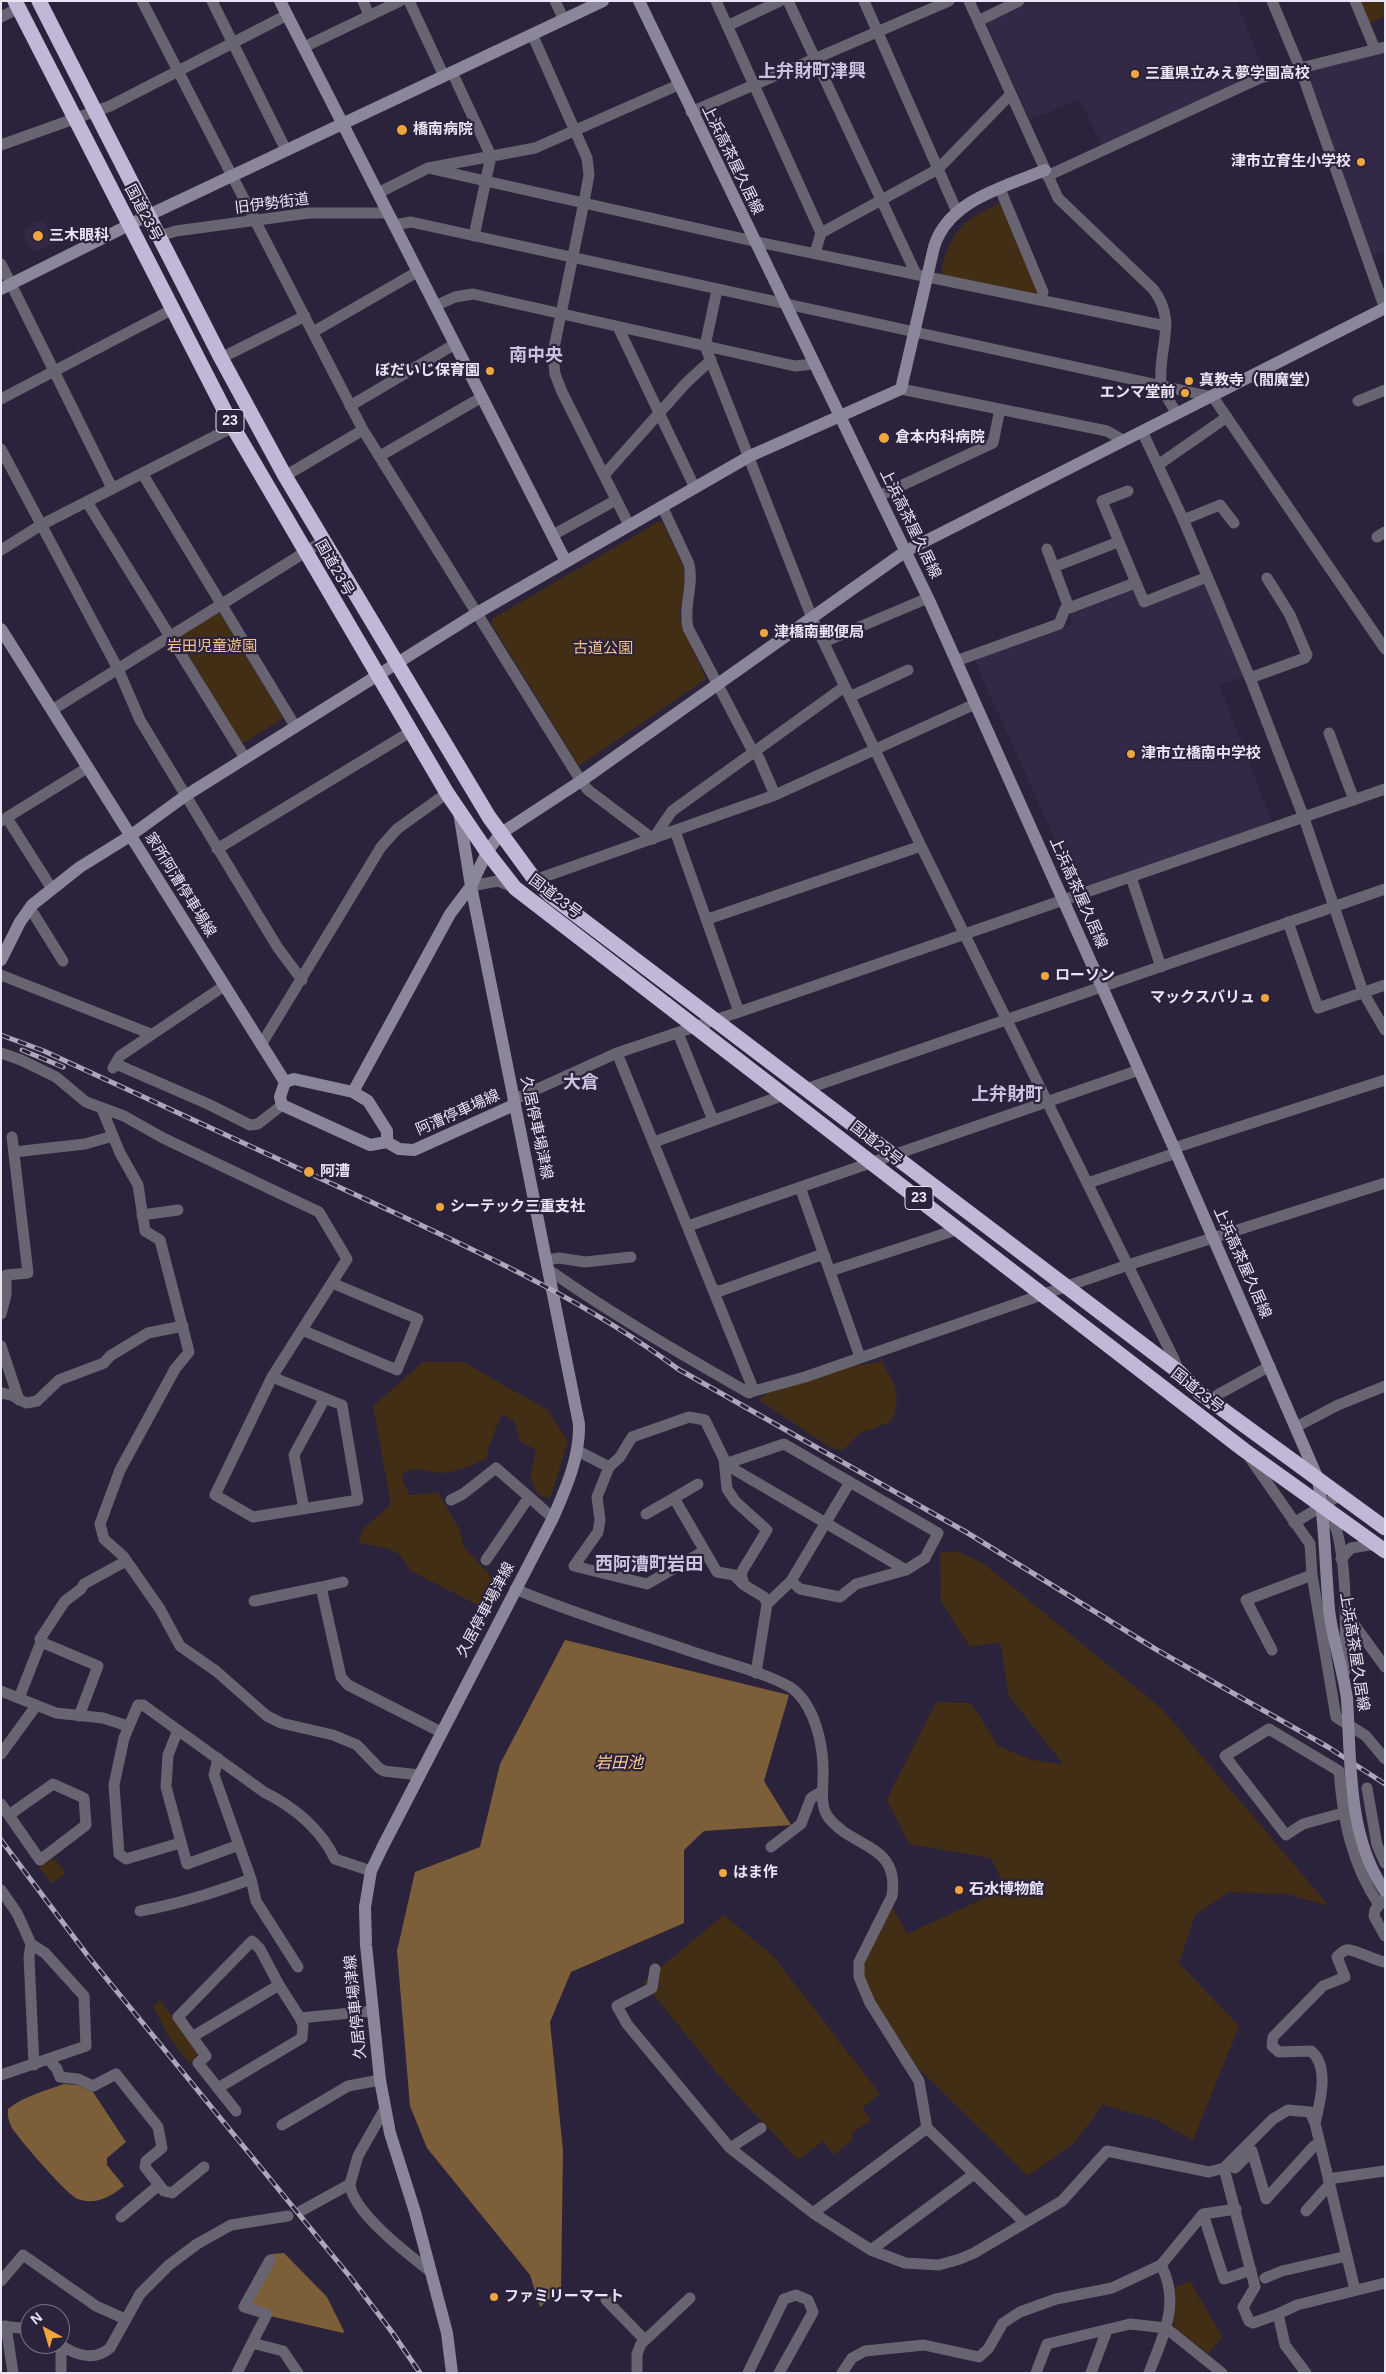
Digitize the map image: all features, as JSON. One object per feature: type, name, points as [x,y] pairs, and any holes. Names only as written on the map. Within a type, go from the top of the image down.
[{"type":"highway","name":"国道23号","points":[[39,1],[221,358],[285,476],[396,664],[500,834],[535,880],[550,895],[806,1089],[891,1156],[1179,1372],[1211,1401],[1385,1528]]},
{"type":"highway","name":"国道23号","points":[[17,5],[233,427],[447,793],[486,852],[515,888],[697,1026],[1244,1450],[1380,1548]]},
{"type":"street","points":[[142,1],[231,176],[257,220],[363,430],[581,781],[588,790],[653,839]]},
{"type":"street","points":[[212,1],[286,150]]},
{"type":"street","points":[[280,1],[566,562]]},
{"type":"street","points":[[363,1],[369,15]]},
{"type":"street","points":[[304,47],[400,1]]},
{"type":"street","points":[[409,1],[491,156],[488,180],[474,236]]},
{"type":"street","points":[[555,1],[564,20]]},
{"type":"street","points":[[6,287],[130,224],[604,1]]},
{"type":"street","name":"上浜高茶屋久居線","points":[[639,1],[691,112],[928,598],[1175,1150],[1318,1479],[1322,1505],[1329,1610],[1335,1650],[1345,1684],[1352,1777],[1361,1838],[1375,1874],[1385,1891]]},
{"type":"street","points":[[716,1],[821,232],[816,253]]},
{"type":"street","points":[[727,26],[780,1]]},
{"type":"street","points":[[788,1],[882,200],[922,276]]},
{"type":"street","points":[[864,1],[957,212]]},
{"type":"street","points":[[691,112],[949,1]]},
{"type":"street","points":[[969,1],[1058,198],[1156,294],[1164,306],[1166,326],[1161,384],[1176,414]]},
{"type":"street","points":[[978,21],[1019,1]]},
{"type":"street","points":[[353,1092],[450,914],[471,886],[486,852],[500,834],[581,781],[906,551],[1123,440],[1213,397],[1385,308],[1300,68],[1272,1]]},
{"type":"street","points":[[901,389],[916,333],[922,276],[941,228],[957,212],[1000,189],[1046,173],[1260,78],[1380,48],[1356,1]]},
{"type":"street","points":[[1,17],[17,5]]},
{"type":"street","points":[[1,145],[110,106],[287,15]]},
{"type":"street","points":[[532,34],[588,163],[584,202],[571,257],[553,353],[555,374],[629,525]]},
{"type":"street","points":[[378,193],[428,168],[535,148],[678,85]]},
{"type":"street","points":[[821,232],[938,169],[1011,94]]},
{"type":"street","points":[[428,168],[754,241],[1166,326]]},
{"type":"street","points":[[1000,189],[1043,292],[1041,300]]},
{"type":"street","name":"旧伊勢街道","points":[[159,236],[176,231],[309,213],[411,222],[916,333],[1161,384],[1213,397]]},
{"type":"street","points":[[1,264],[6,287],[54,372],[112,488]]},
{"type":"street","points":[[313,332],[418,272]]},
{"type":"street","points":[[717,290],[706,346],[812,618],[921,846],[1128,1264],[1179,1372]]},
{"type":"street","points":[[435,306],[455,297],[474,294],[795,366],[814,364]]},
{"type":"street","points":[[1,399],[173,309]]},
{"type":"street","points":[[221,358],[305,316]]},
{"type":"street","points":[[618,327],[694,488]]},
{"type":"street","points":[[350,406],[455,344]]},
{"type":"street","points":[[604,475],[686,383],[711,360]]},
{"type":"street","points":[[1,629],[130,836],[185,796],[295,726],[478,613],[629,525],[750,456],[901,389],[1107,431],[1123,440]]},
{"type":"street","points":[[1358,401],[1385,390]]},
{"type":"street","points":[[380,456],[482,396]]},
{"type":"street","points":[[1213,397],[1385,649]]},
{"type":"street","points":[[879,496],[993,442],[1000,409]]},
{"type":"street","points":[[1158,465],[1227,417]]},
{"type":"street","points":[[1,550],[41,525],[233,427]]},
{"type":"street","points":[[285,476],[363,430]]},
{"type":"street","points":[[1142,431],[1208,577],[1250,678],[1304,818],[1363,992],[1385,1030]]},
{"type":"street","points":[[1,448],[118,669],[140,720],[278,948],[302,980]]},
{"type":"street","points":[[142,473],[295,726]]},
{"type":"street","points":[[1128,491],[1102,501],[1144,602],[1208,577]]},
{"type":"street","points":[[553,535],[616,500]]},
{"type":"street","points":[[87,502],[244,758]]},
{"type":"street","points":[[1183,520],[1220,505],[1234,523]]},
{"type":"street","points":[[662,506],[689,564],[691,573],[685,615],[688,628],[719,683],[754,752],[759,758],[775,795]]},
{"type":"street","points":[[52,710],[323,541]]},
{"type":"street","points":[[1054,567],[1118,542]]},
{"type":"street","points":[[1047,549],[1068,608]]},
{"type":"street","points":[[1250,678],[1304,658],[1307,655],[1290,615],[1267,578]]},
{"type":"street","points":[[956,660],[1059,624],[1068,608],[1135,583]]},
{"type":"street","points":[[824,642],[928,598]]},
{"type":"street","points":[[847,691],[856,694],[908,670]]},
{"type":"street","points":[[653,839],[672,811],[754,752],[847,691]]},
{"type":"street","points":[[535,880],[775,795],[874,748],[975,704]]},
{"type":"street","points":[[217,850],[410,732]]},
{"type":"street","points":[[1329,733],[1354,800]]},
{"type":"street","points":[[52,889],[4,820],[87,768]]},
{"type":"street","points":[[514,1103],[617,1053],[715,1021],[1385,789]]},
{"type":"street","points":[[261,1046],[381,848],[397,829],[447,793]]},
{"type":"street","name":"久居停車場津線","points":[[456,2372],[431,2272],[384,2110],[372,2011],[365,1907],[371,1872],[441,1732],[553,1518],[578,1451],[579,1424],[471,886],[458,810]]},
{"type":"street","points":[[676,831],[740,1012]]},
{"type":"street","name":"家所阿漕停車場線","points":[[1,960],[20,922],[30,908],[80,867],[130,836],[285,1082]]},
{"type":"street","points":[[708,919],[921,846]]},
{"type":"street","points":[[1131,877],[1161,967]]},
{"type":"street","points":[[471,886],[498,881],[515,888]]},
{"type":"street","points":[[806,1089],[1385,889]]},
{"type":"street","points":[[30,908],[63,961]]},
{"type":"street","points":[[1288,922],[1318,1008],[1385,985]]},
{"type":"street","points":[[1,975],[150,1034]]},
{"type":"street","points":[[224,986],[150,1034],[120,1056],[114,1066],[208,1104],[250,1125],[258,1124],[282,1105],[280,1097],[285,1082],[294,1079],[353,1092],[368,1102],[387,1131],[387,1142]]},
{"type":"street","points":[[678,1033],[713,1120]]},
{"type":"street","points":[[1,1053],[21,1060],[56,1077],[86,1102],[124,1116],[163,1138],[319,1212],[347,1259],[272,1377],[215,1495],[252,1517],[358,1500],[342,1405],[272,1377]]},
{"type":"street","points":[[617,1053],[754,1391]]},
{"type":"street","points":[[688,1226],[1138,1070]]},
{"type":"street","points":[[1088,1183],[1175,1150],[1385,1080]]},
{"type":"street","points":[[654,1142],[784,1095]]},
{"type":"street","name":"阿漕停車場線","points":[[282,1105],[370,1145],[387,1142],[399,1149],[414,1150],[514,1103]]},
{"type":"street","points":[[102,1109],[138,1186],[145,1231],[160,1240],[188,1352],[175,1369],[120,1470],[100,1524],[104,1539],[126,1561],[160,1608],[180,1646],[216,1671],[267,1716],[281,1723],[333,1735],[357,1745],[384,1771],[419,1775]]},
{"type":"street","points":[[14,1152],[85,1144],[113,1136]]},
{"type":"street","points":[[1,1314],[6,1295],[6,1275],[28,1273],[12,1137]]},
{"type":"street","points":[[631,1256],[613,1260],[584,1262],[559,1258],[548,1265],[603,1307],[749,1393],[1044,1295],[1128,1264],[1385,1183]]},
{"type":"street","points":[[800,1187],[860,1357]]},
{"type":"street","points":[[142,1215],[178,1210]]},
{"type":"street","points":[[830,1271],[959,1228]]},
{"type":"street","points":[[714,1290],[720,1291],[818,1256],[825,1257]]},
{"type":"street","points":[[302,1330],[397,1370],[418,1319],[332,1283]]},
{"type":"street","points":[[1,1393],[26,1403],[37,1401],[59,1380],[104,1363],[110,1356],[148,1333],[183,1326]]},
{"type":"street","points":[[1,1346],[19,1400]]},
{"type":"street","points":[[1211,1401],[1219,1394],[1270,1366]]},
{"type":"street","points":[[1296,1427],[1338,1405],[1385,1386]]},
{"type":"street","points":[[304,1509],[294,1455],[325,1398]]},
{"type":"street","points":[[704,1552],[646,1584],[574,1566],[598,1532],[600,1520],[598,1497],[609,1467],[620,1457],[632,1437],[689,1417],[705,1420],[725,1464],[725,1479],[731,1496],[767,1530],[741,1573],[744,1585]]},
{"type":"street","points":[[725,1464],[784,1444],[938,1533],[925,1558],[906,1570],[856,1584],[840,1597],[800,1589],[791,1580]]},
{"type":"street","points":[[1244,1450],[1310,1544],[1312,1575],[1336,1717],[1366,1736],[1385,1759]]},
{"type":"street","points":[[578,1451],[609,1467]]},
{"type":"street","points":[[725,1464],[906,1570]]},
{"type":"street","points":[[451,1500],[463,1494],[496,1468],[553,1518]]},
{"type":"street","points":[[767,1604],[791,1580],[850,1482]]},
{"type":"street","points":[[646,1514],[698,1484]]},
{"type":"street","points":[[1294,1523],[1340,1494]]},
{"type":"street","points":[[486,1560],[529,1497]]},
{"type":"street","points":[[674,1498],[717,1572],[734,1575],[744,1585],[764,1597],[767,1604],[756,1673]]},
{"type":"street","points":[[1322,1505],[1337,1530],[1341,1559],[1345,1612],[1345,1684]]},
{"type":"street","points":[[1341,1559],[1351,1548],[1380,1548]]},
{"type":"street","points":[[19,1698],[41,1642],[40,1639],[66,1601],[81,1589],[84,1584],[126,1561]]},
{"type":"street","points":[[1272,1650],[1246,1600],[1312,1575]]},
{"type":"street","points":[[254,1601],[344,1582]]},
{"type":"street","points":[[321,1587],[341,1677],[344,1681],[348,1685],[441,1732]]},
{"type":"street","points":[[515,1589],[568,1610],[756,1673],[790,1687],[804,1702],[817,1728],[823,1775],[822,1792],[826,1815],[834,1824],[883,1857],[890,1864],[893,1887],[892,1896],[859,1962],[858,1972],[870,2003],[919,2081],[927,2128],[1024,2222]]},
{"type":"street","points":[[1345,1612],[1385,1667]]},
{"type":"street","points":[[41,1642],[98,1666],[79,1716]]},
{"type":"street","points":[[1,1691],[56,1713],[103,1718],[128,1726]]},
{"type":"street","points":[[180,1843],[126,1859],[119,1854],[114,1784],[128,1726],[138,1705],[142,1705],[264,1792],[284,1802],[327,1842],[335,1859],[371,1872]]},
{"type":"street","points":[[1,1754],[36,1706]]},
{"type":"street","points":[[1343,1813],[1303,1824],[1286,1836],[1225,1756],[1269,1729],[1339,1772],[1343,1813],[1355,1861],[1364,1882],[1382,1901],[1374,1916],[1385,1936]]},
{"type":"street","points":[[178,1730],[168,1756],[166,1787],[187,1864],[239,1845]]},
{"type":"street","points":[[218,1758],[214,1775],[251,1879],[256,1901],[298,1967]]},
{"type":"street","points":[[1,1804],[8,1815],[40,1860],[86,1825],[84,1798],[53,1784],[8,1815]]},
{"type":"street","points":[[1367,1788],[1377,1845],[1384,1861]]},
{"type":"street","points":[[771,1847],[801,1824],[811,1798],[822,1792]]},
{"type":"street","points":[[140,1911],[213,1893],[251,1879]]},
{"type":"street","points":[[1,2075],[50,2060],[86,2046],[84,1996],[45,1953],[31,1944],[17,1913],[2,1891]]},
{"type":"street","points":[[218,2088],[302,2038],[303,2025],[300,2018],[279,1985],[260,1949],[252,1941],[178,2017],[206,2056],[198,2063],[236,2111]]},
{"type":"street","points":[[31,1944],[29,1957],[34,2065]]},
{"type":"street","points":[[1315,2123],[1320,2101],[1320,2065],[1310,2051],[1279,2052],[1275,2050],[1272,2046],[1273,2037],[1323,1986],[1345,1976],[1336,1958],[1346,1950],[1351,1950],[1375,1961],[1385,1962]]},
{"type":"street","points":[[655,1969],[652,1988],[617,2006],[627,2024],[730,2148],[813,2213],[871,2250],[905,2263],[939,2265],[960,2260],[1062,2201],[1107,2151],[1209,2172],[1229,2169],[1252,2151],[1266,2199],[1314,2146],[1320,2144]]},
{"type":"street","points":[[192,2037],[279,1985]]},
{"type":"street","points":[[300,2018],[372,2011]]},
{"type":"street","points":[[50,2060],[60,2077],[78,2079],[93,2086],[116,2074],[158,2127],[162,2148],[146,2161],[145,2167],[164,2192],[172,2193],[204,2167]]},
{"type":"street","points":[[282,2125],[348,2086],[380,2080]]},
{"type":"street","points":[[384,2110],[358,2156],[350,2184],[353,2198],[412,2257],[431,2272]]},
{"type":"street","points":[[1229,2169],[1273,2118],[1288,2110],[1310,2112],[1315,2123],[1355,2290]]},
{"type":"street","points":[[730,2148],[761,2128]]},
{"type":"street","points":[[813,2213],[927,2128]]},
{"type":"street","points":[[1229,2169],[1254,2288],[1243,2307],[1249,2321],[1253,2323],[1260,2322],[1298,2305],[1385,2283]]},
{"type":"street","points":[[1306,2211],[1329,2182],[1384,2171]]},
{"type":"street","points":[[871,2250],[974,2174]]},
{"type":"street","points":[[301,2211],[350,2184]]},
{"type":"street","points":[[121,2217],[159,2185]]},
{"type":"street","points":[[842,2373],[852,2358],[865,2351],[924,2345],[978,2357],[988,2350],[1004,2323],[1020,2312],[1056,2299],[1112,2288],[1161,2265],[1202,2214],[1236,2209]]},
{"type":"street","points":[[1202,2214],[1224,2278],[1251,2270]]},
{"type":"street","points":[[70,2350],[84,2356],[103,2352],[110,2348],[131,2307],[149,2283],[196,2244],[231,2225],[288,2216]]},
{"type":"street","points":[[1,2281],[22,2255],[96,2306],[125,2319]]},
{"type":"street","points":[[1265,2278],[1282,2271],[1346,2256]]},
{"type":"street","points":[[237,2373],[267,2314],[244,2307],[270,2260]]},
{"type":"street","points":[[1149,2373],[1166,2328],[1170,2294],[1169,2280],[1161,2265]]},
{"type":"street","points":[[748,2373],[784,2300],[796,2295],[808,2300],[813,2312],[779,2373]]},
{"type":"street","points":[[637,2373],[638,2349],[645,2340],[690,2298]]},
{"type":"street","points":[[606,2300],[645,2340]]},
{"type":"street","points":[[1278,2314],[1284,2345],[1306,2373]]},
{"type":"street","points":[[1036,2373],[1047,2344],[1130,2324],[1166,2328],[1210,2368],[1222,2373]]},
{"type":"street","points":[[13,2373],[3,2326],[20,2328]]},
{"type":"street","points":[[1091,2373],[1107,2330]]},
{"type":"street","points":[[252,2342],[283,2351],[298,2373]]},
{"type":"street","points":[[60,2354],[61,2373]]},
{"type":"shaded area","name":"三重県立みえ夢学園高校","points":[[1029,1],[1236,1],[1265,73],[1103,148],[1079,99],[1030,120],[986,23],[987,20]]},
{"type":"shaded area","name":"津市立育生小学校","points":[[1385,50],[1385,251],[1370,256],[1306,73],[1307,70]]},
{"type":"shaded area","name":"三木眼科","points":[[44,221],[54,243],[33,252],[24,235],[25,230],[32,226],[33,223]]},
{"type":"shaded area","name":"津市立橋南中学校","points":[[1204,582],[1246,676],[1219,685],[1272,822],[1079,889],[974,659],[1073,624],[1069,611],[1134,586],[1141,606]]},
{"type":"green space","points":[[1359,1],[1385,1],[1385,16],[1368,24]]},
{"type":"green space","points":[[1000,203],[1039,290],[1036,294],[943,275],[941,272],[949,246],[960,228],[976,215]]},
{"type":"green space","name":"古道公園","points":[[658,522],[663,523],[683,566],[685,582],[679,618],[706,679],[579,766],[491,623],[492,619]]},
{"type":"green space","name":"岩田児童遊園","points":[[217,613],[221,614],[282,716],[282,719],[245,742],[241,742],[179,639],[180,636]]},
{"type":"green space","points":[[882,1361],[896,1390],[895,1413],[891,1422],[860,1433],[843,1450],[831,1448],[759,1400],[770,1391],[854,1366]]},
{"type":"green space","points":[[423,1362],[463,1362],[548,1410],[568,1441],[550,1499],[538,1494],[530,1477],[536,1450],[520,1441],[514,1421],[502,1414],[489,1446],[486,1459],[448,1472],[435,1473],[418,1469],[401,1475],[409,1495],[438,1492],[459,1529],[464,1547],[500,1586],[504,1596],[487,1610],[411,1571],[399,1554],[386,1548],[359,1543],[362,1530],[391,1504],[373,1406]]},
{"type":"green space","points":[[957,1551],[984,1564],[1161,1708],[1329,1906],[1287,1894],[1229,1892],[1195,1915],[1179,1963],[1239,2026],[1193,2140],[1154,2119],[1103,2105],[1074,2143],[1028,2176],[918,2068],[875,2002],[863,1975],[865,1959],[892,1907],[907,1934],[1006,1888],[991,1858],[909,1844],[887,1799],[936,1702],[971,1703],[998,1746],[1032,1760],[1063,1764],[1009,1696],[1000,1642],[970,1647],[941,1601],[940,1553]]},
{"type":"green space","points":[[53,1857],[65,1873],[52,1884],[39,1867]]},
{"type":"green space","points":[[724,1915],[774,1957],[880,2094],[862,2108],[871,2120],[851,2134],[853,2139],[834,2155],[823,2141],[798,2160],[723,2080],[643,1982]]},
{"type":"green space","points":[[160,2000],[197,2050],[197,2056],[189,2063],[169,2037],[153,2006]]},
{"type":"green space","points":[[1190,2281],[1222,2337],[1208,2354],[1176,2329],[1173,2320],[1175,2287]]},
{"type":"water","name":"岩田池","points":[[565,1640],[789,1695],[764,1781],[791,1825],[704,1831],[684,1850],[684,1923],[571,1972],[550,2022],[563,2151],[561,2289],[540,2307],[530,2275],[427,2148],[410,2106],[397,1951],[415,1872],[480,1847],[500,1764]]},
{"type":"water","points":[[64,2084],[77,2085],[93,2092],[126,2142],[107,2158],[107,2165],[124,2186],[97,2201],[85,2201],[72,2195],[33,2154],[12,2128],[9,2121],[8,2109],[14,2104]]},
{"type":"water","points":[[284,2253],[327,2297],[344,2331],[343,2333],[270,2316],[250,2307],[269,2257],[271,2254]]},
{"type":"railway","points":[[1,1035],[44,1051],[419,1224],[570,1300],[643,1344],[678,1369],[966,1532],[1157,1650],[1328,1747],[1385,1784]]},
{"type":"railway","points":[[22,1050],[63,1067]]},
{"type":"railway","points":[[1,1840],[88,1956],[351,2278],[420,2373]]},
{"type":"place","name":"三重県立みえ夢学園高校","points":[[1135,74]]},
{"type":"place","name":"橋南病院","points":[[402,130]]},
{"type":"place","name":"津市立育生小学校","points":[[1361,162]]},
{"type":"place","name":"三木眼科","points":[[38,236]]},
{"type":"place","name":"ぼだいじ保育園","points":[[490,371]]},
{"type":"place","name":"真教寺（閻魔堂）","points":[[1189,381]]},
{"type":"place","name":"エンマ堂前","points":[[1185,393]]},
{"type":"place","name":"倉本内科病院","points":[[884,438]]},
{"type":"place","name":"津橋南郵便局","points":[[764,633]]},
{"type":"place","name":"津市立橋南中学校","points":[[1131,754]]},
{"type":"place","name":"ローソン","points":[[1045,976]]},
{"type":"place","name":"マックスバリュ","points":[[1265,998]]},
{"type":"place","name":"阿漕","points":[[309,1172]]},
{"type":"place","name":"シーテック三重支社","points":[[440,1207]]},
{"type":"place","name":"はま作","points":[[723,1873]]},
{"type":"place","name":"石水博物館","points":[[959,1890]]},
{"type":"place","name":"ファミリーマート","points":[[494,2297]]},
{"type":"district","name":"上弁財町津興","points":[[812,72]]},
{"type":"district","name":"南中央","points":[[536,356]]},
{"type":"district","name":"大倉","points":[[581,1083]]},
{"type":"district","name":"上弁財町","points":[[1007,1095]]},
{"type":"district","name":"西阿漕町岩田","points":[[649,1565]]}]
